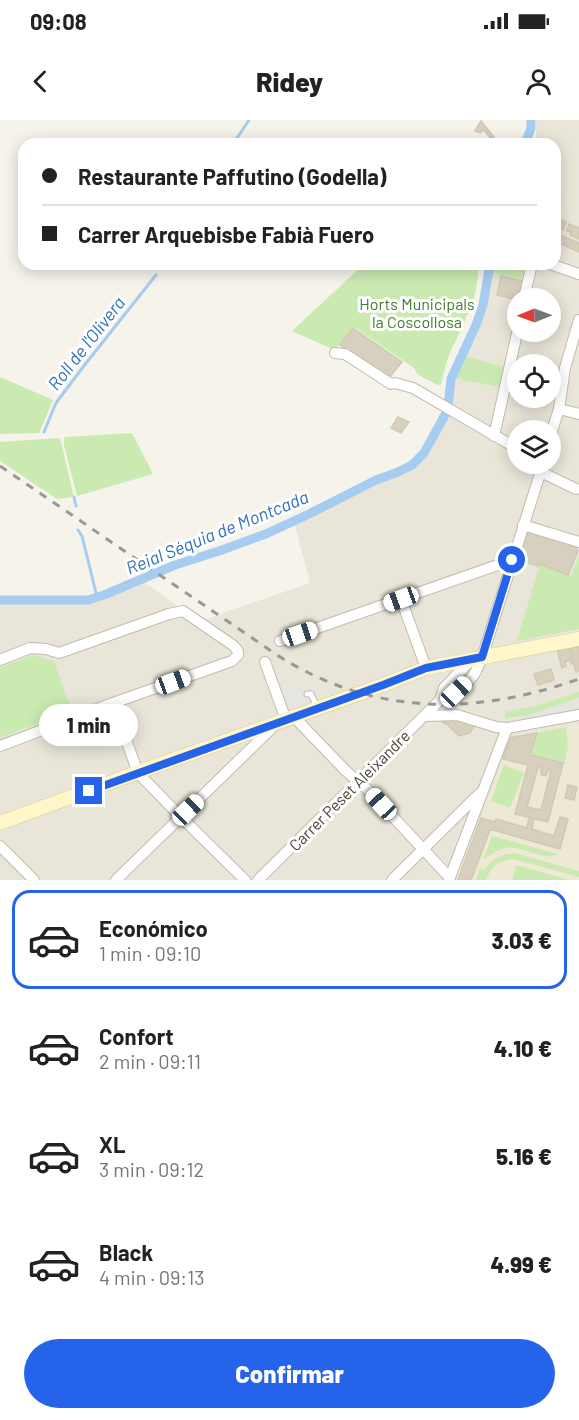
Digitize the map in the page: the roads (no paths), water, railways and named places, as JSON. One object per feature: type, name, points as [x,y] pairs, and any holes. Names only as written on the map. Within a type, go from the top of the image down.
[{"type":"street","points":[[561,268],[579,274]]},
{"type":"street","points":[[526,288],[531,270]]},
{"type":"street","points":[[555,420],[565,369],[579,320]]},
{"type":"street","points":[[494,436],[515,342]]},
{"type":"street","points":[[335,353],[345,354],[391,384],[413,388],[507,443]]},
{"type":"street","points":[[558,409],[579,414]]},
{"type":"street","points":[[476,659],[512,560],[539,474]]},
{"type":"street","points":[[554,474],[576,489]]},
{"type":"street","points":[[523,525],[579,542]]},
{"type":"street","points":[[280,641],[512,560]]},
{"type":"street","points":[[401,599],[426,668]]},
{"type":"street","points":[[0,660],[30,648],[59,653],[183,611],[234,646],[238,655],[232,661],[0,746]]},
{"type":"street","points":[[0,824],[426,668],[579,639]]},
{"type":"street","name":"Carrer Peset Aleixandre","points":[[258,880],[425,716],[440,700],[444,688],[476,659]]},
{"type":"street","points":[[266,662],[286,720],[367,789],[450,879],[507,728]]},
{"type":"street","points":[[113,703],[138,773],[245,880]]},
{"type":"street","points":[[425,716],[457,715],[496,727],[507,728],[579,715]]},
{"type":"street","points":[[116,880],[286,720]]},
{"type":"street","points":[[392,880],[482,790]]},
{"type":"street","points":[[0,846],[34,880]]},
{"type":"lane","points":[[307,694],[313,697],[318,708]]},
{"type":"waterway","name":"Roll de l'Olivera","points":[[237,138],[249,120]]},
{"type":"waterway","name":"Reial Séquia de Montcada","points":[[527,138],[531,120]]},
{"type":"waterway","name":"Reial Séquia de Montcada","points":[[448,406],[451,379],[483,305],[489,270]]},
{"type":"waterway","name":"Roll de l'Olivera","points":[[44,432],[56,403],[156,275]]},
{"type":"waterway","name":"Reial Séquia de Montcada","points":[[0,600],[88,600],[175,565],[268,533],[376,480],[412,465],[424,453],[446,413]]},
{"type":"waterway","points":[[74,497],[76,506]]},
{"type":"waterway","points":[[78,530],[82,536],[97,597]]},
{"type":"railway","points":[[0,466],[277,655],[313,675],[350,690],[387,699],[425,704],[463,704],[540,691],[579,679]]},
{"type":"park label","name":"Horts Municipals la Coscollosa","points":[[417,312]]}]
